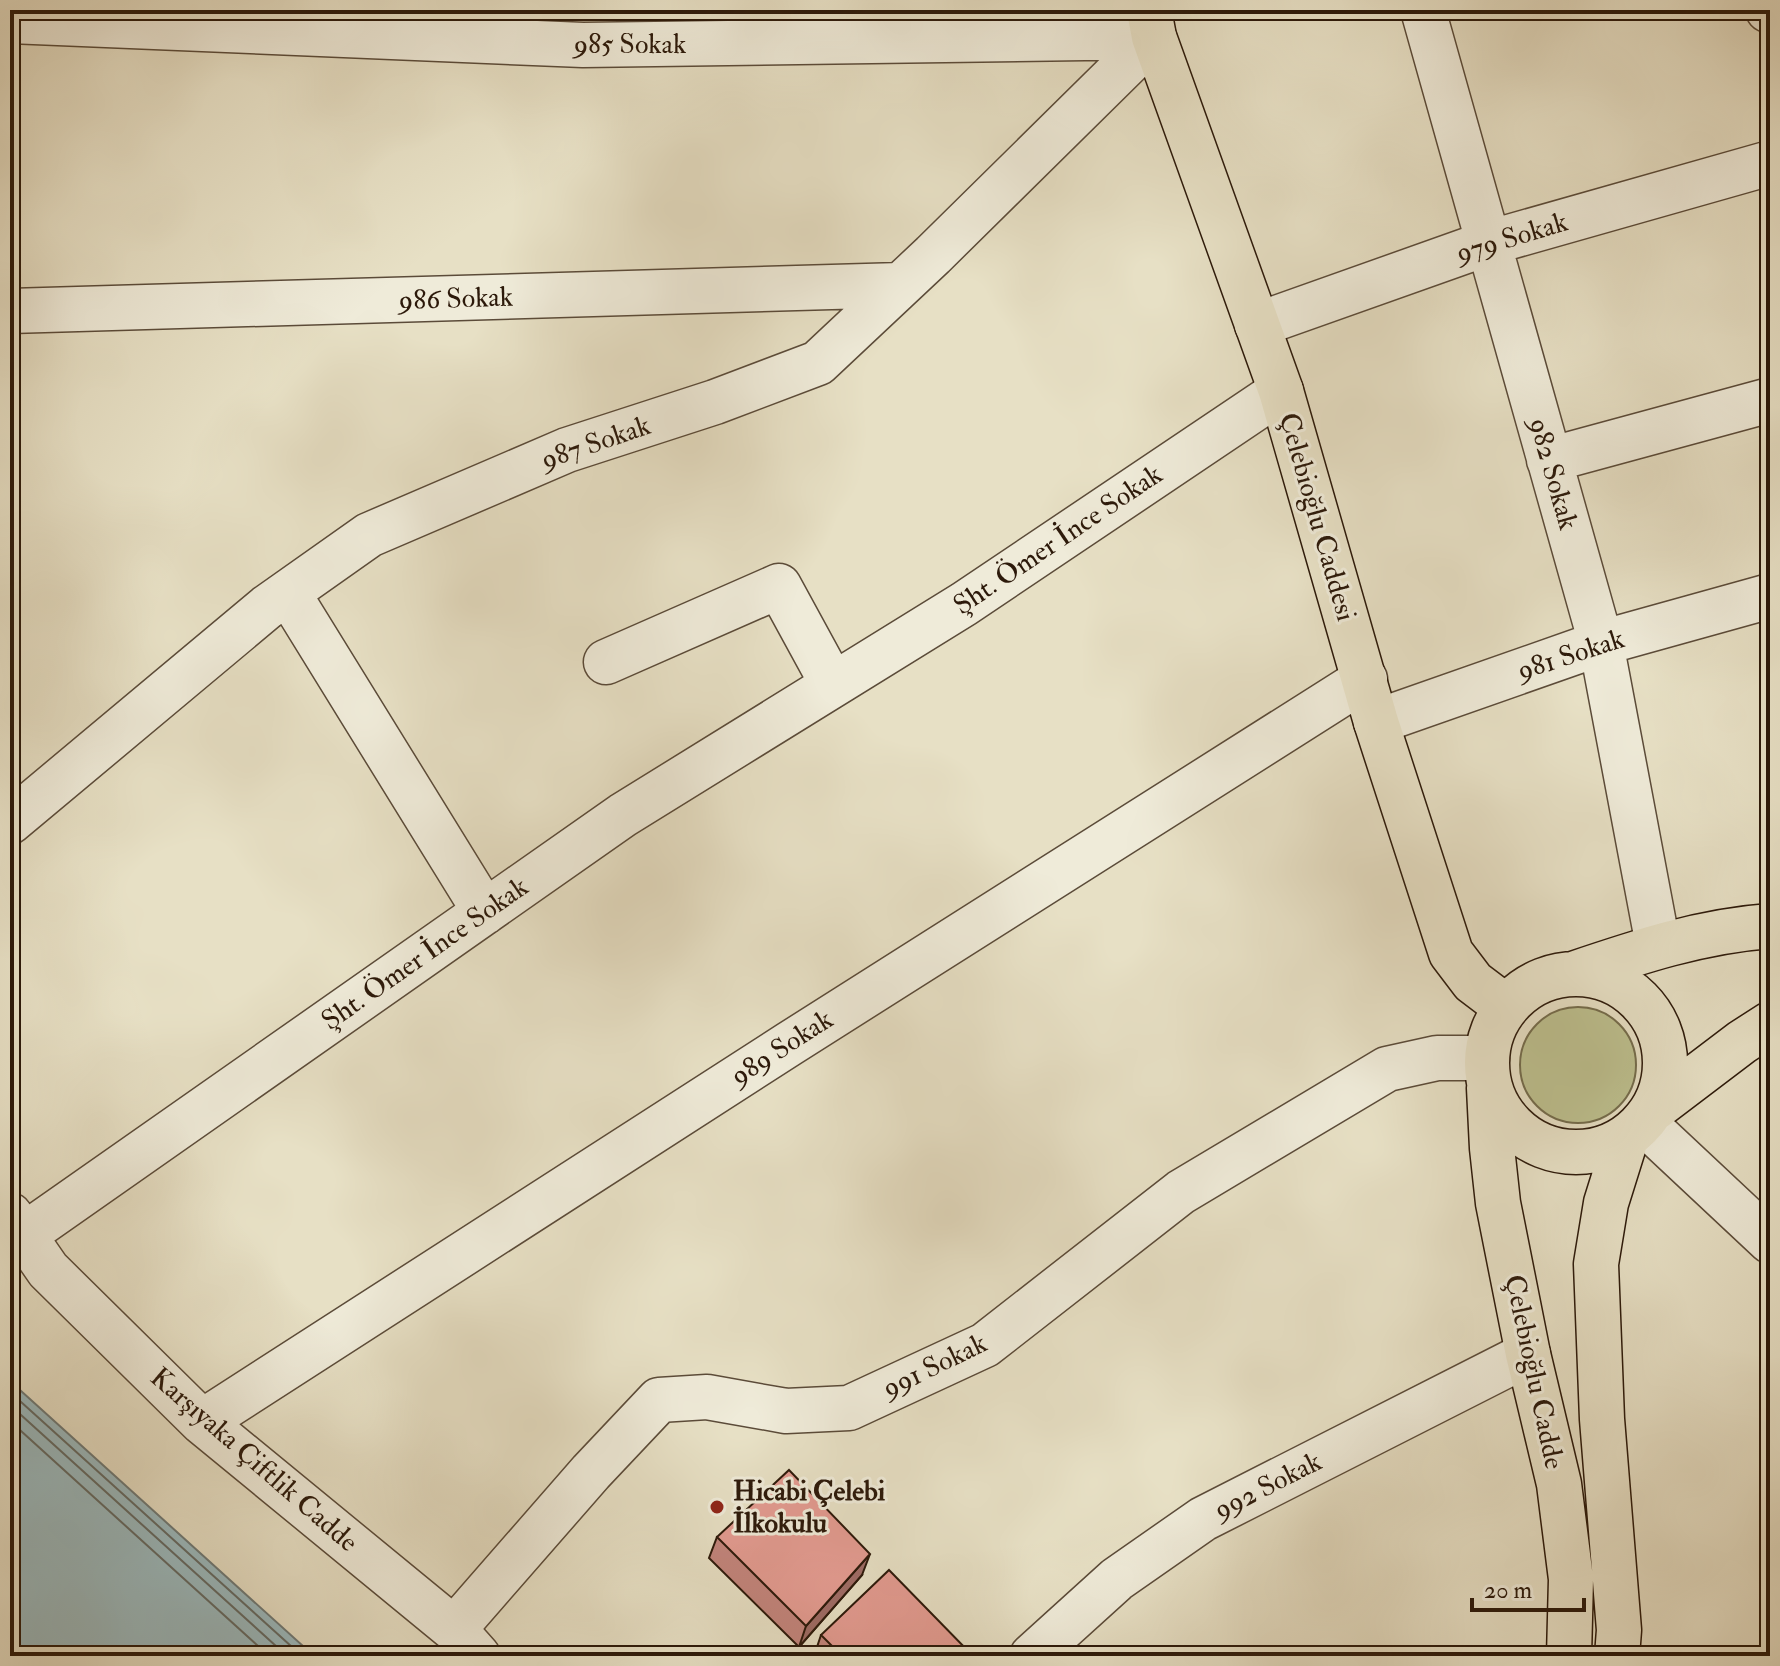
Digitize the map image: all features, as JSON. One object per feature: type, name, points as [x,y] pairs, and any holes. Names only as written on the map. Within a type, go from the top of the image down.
[{"type":"main road","name":"Çelebioğlu Caddesi","points":[[1152,23],[1281,391],[1376,722],[1451,953],[1473,982],[1506,1007]]},
{"type":"main road","points":[[1769,923],[1658,945],[1573,974],[1548,978],[1525,989],[1506,1007],[1493,1028],[1488,1073],[1502,1115],[1522,1135],[1546,1148],[1573,1154],[1601,1150],[1642,1123],[1770,1024]]},
{"type":"main road","points":[[1573,974],[1599,976],[1626,988],[1647,1008],[1661,1033],[1666,1062],[1662,1090],[1642,1123]]},
{"type":"main road","name":"Çelebioğlu Cadde","points":[[1488,1073],[1498,1203],[1528,1354],[1559,1484],[1571,1579],[1569,1656]]},
{"type":"main road","name":"Çelebioğlu Cadde","points":[[1617,1656],[1619,1630],[1602,1419],[1596,1264],[1606,1203],[1642,1123]]},
{"type":"street","name":"982 Sokak","points":[[1423,10],[1601,643],[1658,945]]},
{"type":"street","name":"985 Sokak","points":[[10,21],[583,45],[1152,23]]},
{"type":"street","name":"987 Sokak","points":[[10,822],[267,607],[369,535],[567,450],[715,402],[818,363],[901,285],[1152,23]]},
{"type":"street","name":"979 Sokak","points":[[1257,325],[1488,243],[1770,163]]},
{"type":"street","name":"986 Sokak","points":[[10,311],[901,285]]},
{"type":"street","name":"Şht. Ömer İnce Sokak","points":[[17,1225],[485,912],[623,815],[964,604],[1281,391]]},
{"type":"street","points":[[1549,460],[1770,400]]},
{"type":"street","points":[[606,662],[779,586],[833,685]]},
{"type":"street","points":[[288,593],[485,912]]},
{"type":"street","name":"981 Sokak","points":[[1376,722],[1601,643],[1770,596]]},
{"type":"street","name":"989 Sokak","points":[[202,1422],[789,1044],[1365,679]]},
{"type":"street","name":"991 Sokak","points":[[466,1642],[591,1472],[659,1400],[707,1397],[786,1411],[849,1408],[985,1345],[1181,1192],[1387,1069],[1437,1058],[1488,1073]]},
{"type":"street","points":[[1642,1123],[1770,1241]]},
{"type":"street","name":"Karşıyaka Çiftlik Cadde","points":[[17,1225],[48,1270],[202,1422],[466,1642]]},
{"type":"street","name":"992 Sokak","points":[[1032,1656],[1117,1579],[1203,1519],[1528,1354]]},
{"type":"green space","points":[[1578,1007],[1600,1011],[1619,1024],[1632,1043],[1636,1065],[1632,1087],[1619,1106],[1600,1119],[1578,1123],[1556,1119],[1537,1106],[1524,1087],[1520,1065],[1524,1043],[1537,1024],[1556,1011]]},
{"type":"water","points":[[10,1381],[314,1656],[25,1656],[10,1640]]},
{"type":"building","points":[[789,1470],[870,1554],[806,1626],[717,1537]]},
{"type":"building","points":[[889,1570],[973,1656],[842,1656],[821,1635]]},
{"type":"place","name":"Hicabi Çelebi İlkokulu","points":[[717,1507]]}]
